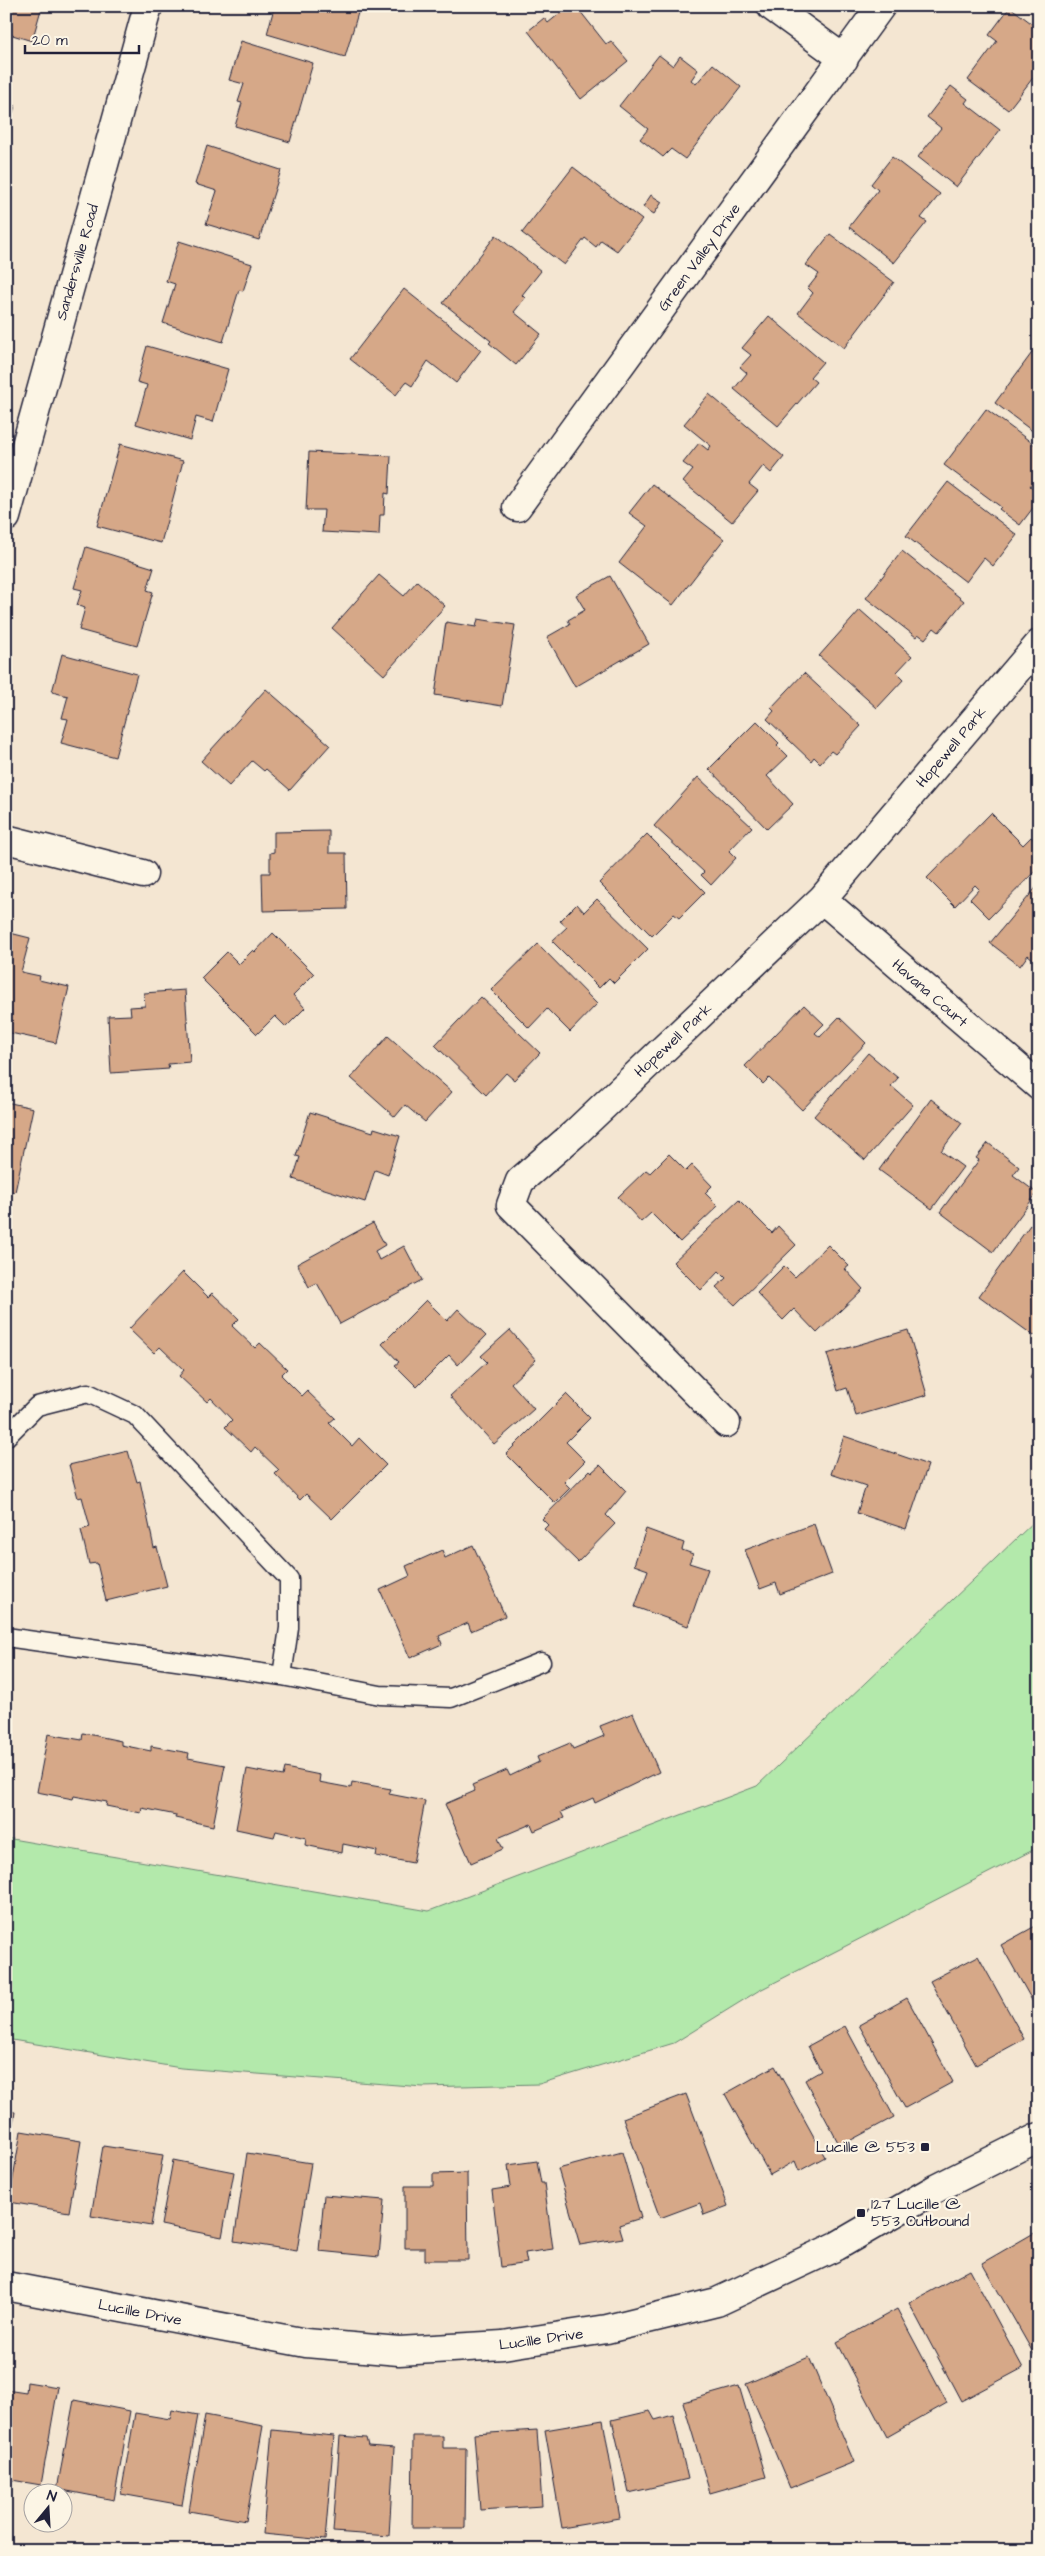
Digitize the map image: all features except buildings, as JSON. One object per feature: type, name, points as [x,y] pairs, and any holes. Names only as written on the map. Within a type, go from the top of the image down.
[{"type":"street","name":"Sandersville Road","points":[[6,517],[148,6]]},
{"type":"street","points":[[771,6],[844,59]]},
{"type":"street","name":"Green Valley Drive","points":[[517,507],[881,6]]},
{"type":"street","name":"Hopewell Park","points":[[726,1424],[511,1205],[520,1181],[574,1134],[822,899],[1039,644]]},
{"type":"street","points":[[6,839],[143,874]]},
{"type":"street","name":"Havana Court","points":[[822,899],[1039,1086]]},
{"type":"street","name":"Lucille Drive","points":[[6,2286],[306,2343],[399,2351],[503,2345],[607,2329],[717,2302],[837,2246],[937,2188],[1039,2137]]},
{"type":"lane","points":[[6,1437],[37,1406],[88,1393],[136,1414],[289,1579],[289,1628],[282,1676]]},
{"type":"lane","points":[[6,1637],[282,1676],[380,1695],[450,1698],[541,1662]]},
{"type":"green space","points":[[1039,1517],[1039,1847],[758,1991],[674,2043],[539,2084],[423,2087],[181,2068],[6,2039],[6,1838],[429,1911],[757,1786]]},
{"type":"place","name":"Lucille @ 553","points":[[925,2147]]},
{"type":"place","name":"127 Lucille @ 553 Outbound","points":[[861,2213]]}]
